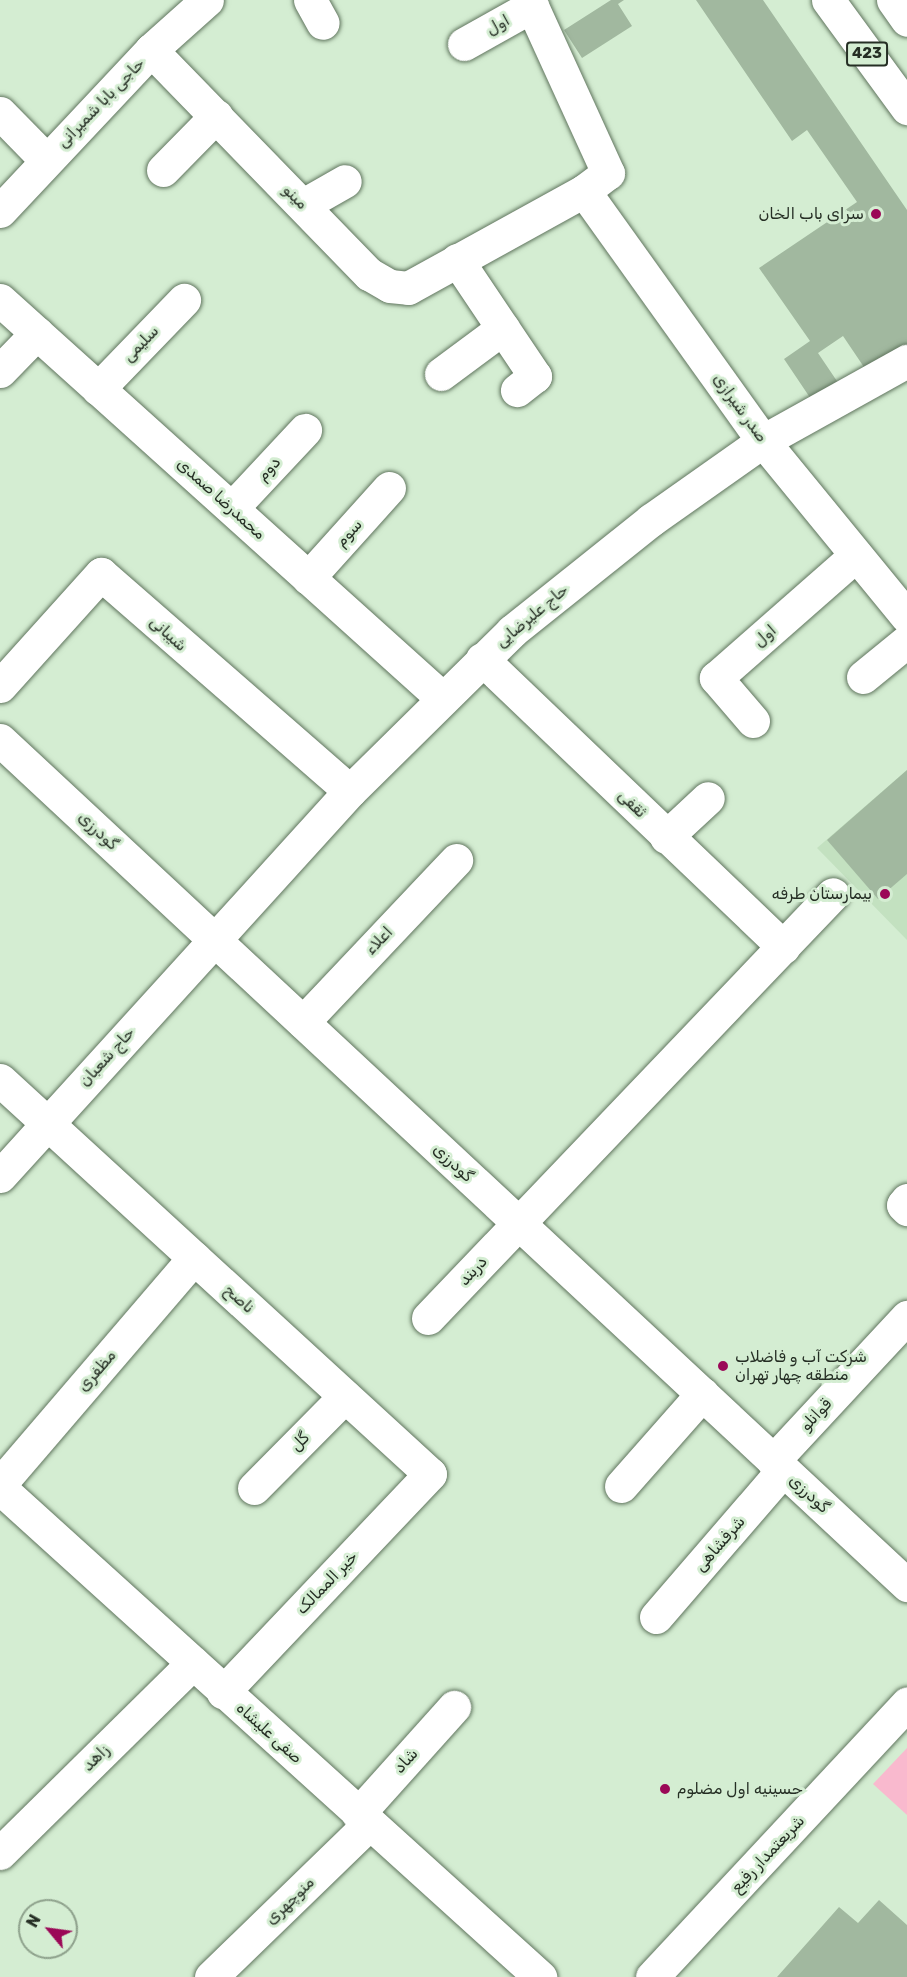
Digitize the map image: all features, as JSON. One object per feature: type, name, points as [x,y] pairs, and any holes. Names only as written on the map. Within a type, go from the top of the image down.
[{"type":"street","name":"423","points":[[828,0],[907,108]]},
{"type":"street","points":[[893,0],[907,20]]},
{"type":"street","name":"اول","points":[[464,44],[531,3]]},
{"type":"street","name":"مینو","points":[[151,50],[369,274],[390,286],[408,288],[606,177],[608,166],[531,3]]},
{"type":"street","name":"حاجی بابا شمیرانی","points":[[0,211],[151,50],[188,6]]},
{"type":"street","points":[[0,113],[46,160]]},
{"type":"street","points":[[163,170],[216,116]]},
{"type":"street","points":[[303,205],[345,181]]},
{"type":"street","name":"صدر شیرازی","points":[[584,191],[763,441],[856,555],[904,608]]},
{"type":"street","points":[[457,260],[535,376],[516,390]]},
{"type":"street","name":"محمدرضا صمدی","points":[[0,300],[442,698]]},
{"type":"street","name":"سلیمی","points":[[98,388],[184,300]]},
{"type":"street","points":[[441,374],[503,328]]},
{"type":"street","points":[[0,371],[37,333]]},
{"type":"street","name":"حاج علیرضایی","points":[[213,939],[350,791],[442,698],[482,659],[584,572],[763,441],[907,361]]},
{"type":"street","name":"دوم","points":[[232,508],[305,430]]},
{"type":"street","name":"سوم","points":[[308,578],[389,488]]},
{"type":"street","name":"اول","points":[[753,721],[716,678],[856,555]]},
{"type":"street","name":"شیبانی","points":[[0,686],[101,574],[350,791]]},
{"type":"street","points":[[863,677],[907,641]]},
{"type":"street","name":"ثقفی","points":[[482,659],[783,947]]},
{"type":"street","name":"گودرزی","points":[[0,740],[907,1585]]},
{"type":"street","points":[[666,837],[708,798]]},
{"type":"street","name":"اعلاء","points":[[303,1022],[456,860]]},
{"type":"street","points":[[518,1223],[833,894]]},
{"type":"street","name":"حاج شعبان","points":[[0,1176],[213,939]]},
{"type":"street","name":"ناصح","points":[[0,1080],[430,1474]]},
{"type":"street","points":[[907,1200],[903,1205],[907,1209]]},
{"type":"street","name":"دربند","points":[[428,1318],[518,1223]]},
{"type":"street","name":"مظفری","points":[[0,1486],[194,1258]]},
{"type":"street","name":"قوانلو","points":[[778,1466],[907,1317]]},
{"type":"street","points":[[621,1486],[702,1394]]},
{"type":"street","name":"گل","points":[[254,1488],[345,1396]]},
{"type":"street","name":"شرفشاهی","points":[[656,1617],[778,1466]]},
{"type":"street","name":"خیر الممالک","points":[[223,1692],[430,1474]]},
{"type":"street","name":"صفی علیشاه","points":[[0,1486],[223,1692],[540,1977]]},
{"type":"street","name":"زاهد","points":[[0,1853],[193,1663]]},
{"type":"street","name":"شریعتمدار رفیع","points":[[652,1977],[670,1965],[907,1704]]},
{"type":"street","name":"شاد","points":[[363,1819],[454,1707]]},
{"type":"street","name":"منوچهری","points":[[211,1977],[363,1819]]},
{"type":"shaded area","name":"بیمارستان طرفه","points":[[907,770],[907,940],[817,848]]},
{"type":"shaded area","points":[[907,1748],[907,1815],[873,1784]]},
{"type":"building","points":[[611,0],[624,0],[618,4],[632,26],[582,58],[564,30]]},
{"type":"building","points":[[696,0],[763,0],[907,210],[907,351],[870,376],[843,336],[818,353],[843,390],[817,408],[784,359],[810,341],[759,268],[857,202],[807,130],[792,141]]},
{"type":"building","name":"بیمارستان طرفه","points":[[907,770],[907,874],[878,899],[827,840]]},
{"type":"building","points":[[879,1900],[907,1925],[907,1977],[777,1977],[839,1907],[858,1923]]},
{"type":"place","name":"سرای باب الخان","points":[[876,214]]},
{"type":"place","name":"بیمارستان طرفه","points":[[885,894]]},
{"type":"place","name":"شرکت آب و فاضلاب منطقه چهار تهران","points":[[723,1366]]},
{"type":"place","name":"حسینیه اول مضلوم","points":[[665,1789]]}]
